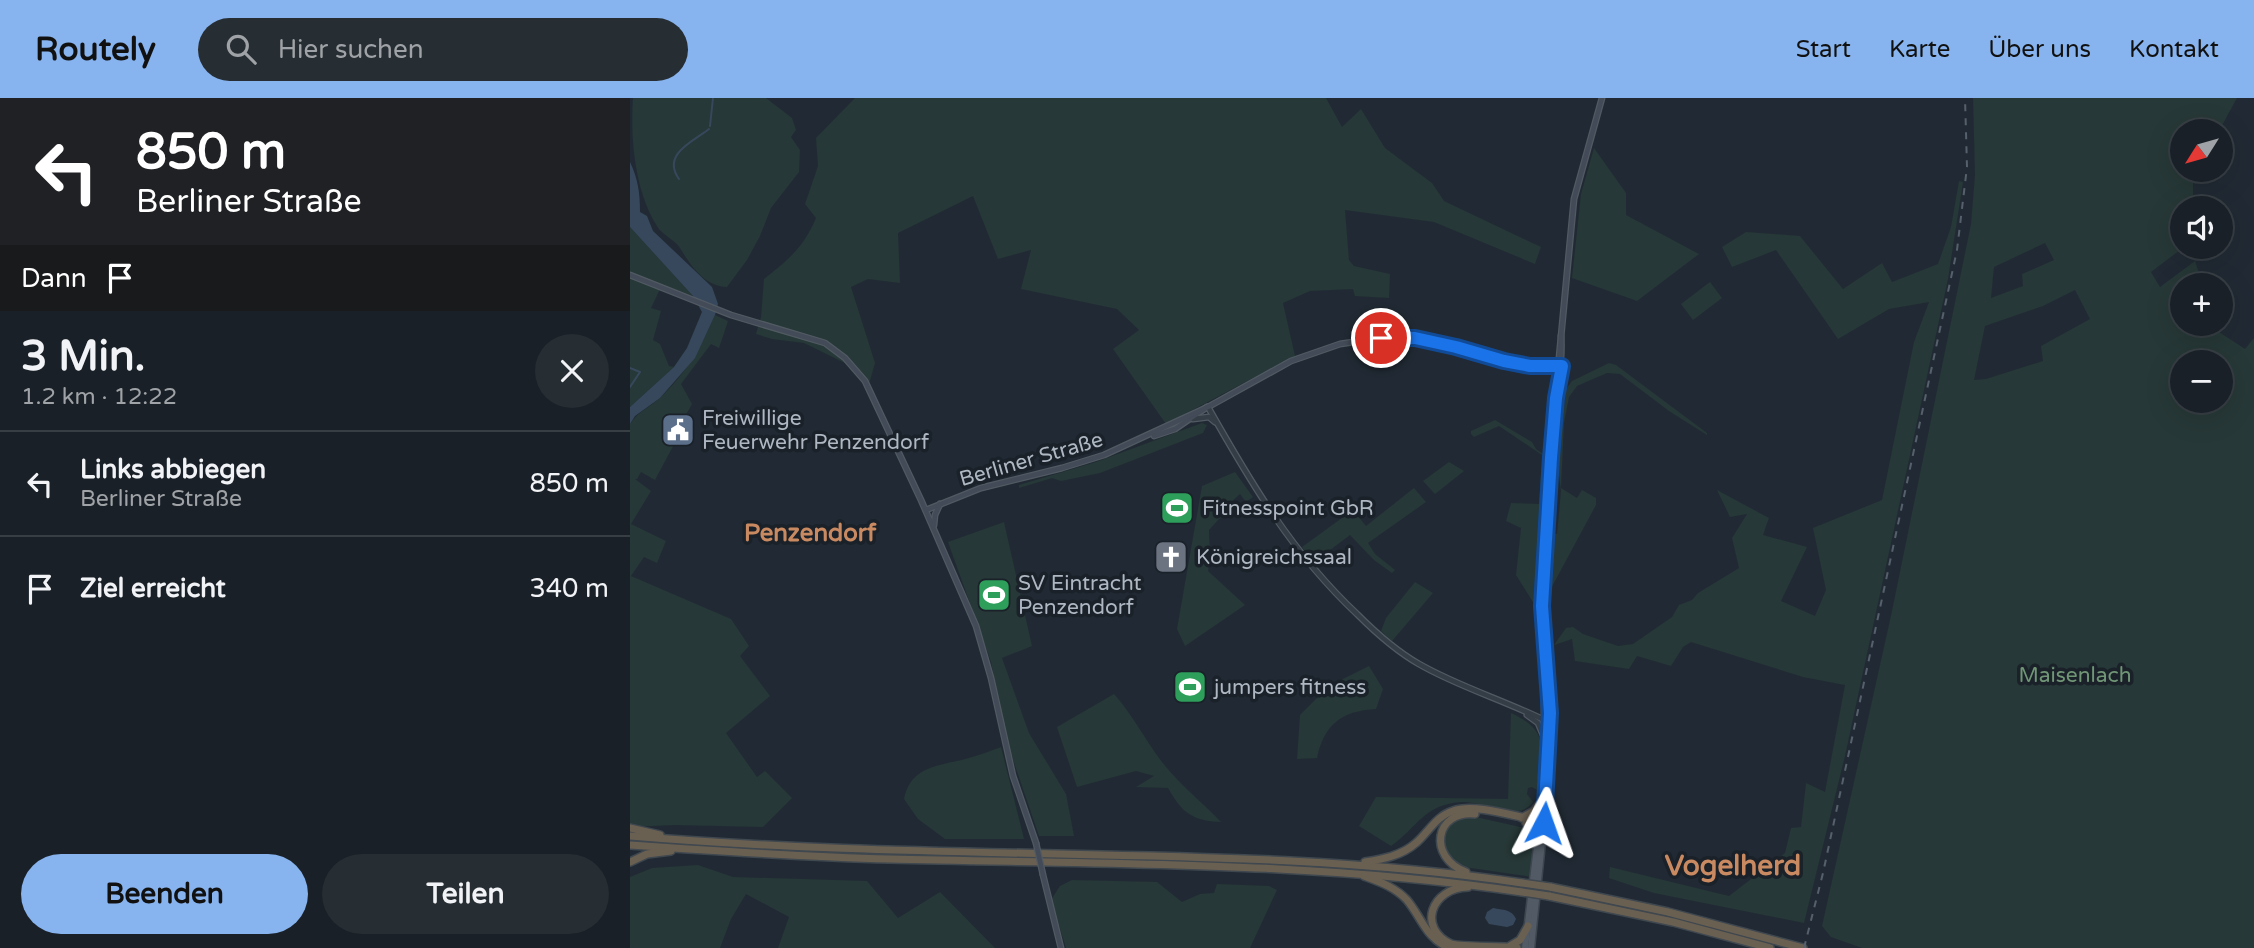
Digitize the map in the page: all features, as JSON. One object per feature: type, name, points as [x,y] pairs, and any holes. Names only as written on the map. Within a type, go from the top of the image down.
[{"type":"highway","points":[[1524,820],[1542,801]]},
{"type":"highway","points":[[1353,868],[1406,850],[1436,821],[1453,811],[1472,809],[1541,823]]},
{"type":"highway","points":[[1538,837],[1524,820],[1471,813],[1448,823],[1440,839],[1444,857],[1454,867],[1480,877],[1549,896],[1673,922],[1770,948]]},
{"type":"highway","points":[[630,828],[674,840]]},
{"type":"highway","points":[[630,836],[792,847],[1237,858],[1480,877]]},
{"type":"highway","points":[[630,845],[886,859],[1353,868],[1483,886],[1550,887],[1668,912],[1803,948]]},
{"type":"highway","points":[[630,862],[647,854],[682,849]]},
{"type":"highway","points":[[1353,868],[1398,892],[1408,901],[1433,939],[1450,948]]},
{"type":"highway","points":[[1483,886],[1461,887],[1440,895],[1435,903],[1434,925],[1443,939],[1458,946],[1513,947],[1528,926]]},
{"type":"main road","points":[[1531,948],[1547,722],[1542,606],[1544,558],[1561,336],[1574,199],[1602,98]]},
{"type":"main road","points":[[630,275],[719,311],[825,343],[845,358],[865,381],[926,510],[976,626],[991,678],[1013,776],[1036,843],[1060,948]]},
{"type":"main road","name":"Berliner Straße","points":[[926,510],[981,488],[1062,468],[1175,429],[1194,419],[1208,407],[1291,361],[1340,344],[1381,338],[1415,338],[1442,343],[1492,359],[1559,369]]},
{"type":"main road","name":"Berliner Straße","points":[[1145,438],[1195,411],[1208,407]]},
{"type":"main road","points":[[934,530],[935,515],[941,503]]},
{"type":"main road","points":[[1525,948],[1541,823],[1547,722]]},
{"type":"street","points":[[1208,407],[1250,482],[1292,542],[1313,569],[1366,623],[1418,664],[1547,722]]},
{"type":"street","points":[[1194,419],[1209,417],[1220,428]]},
{"type":"street","points":[[1521,710],[1538,723],[1545,738]]},
{"type":"green space","points":[[633,98],[766,98],[792,118],[796,130],[791,137],[800,150],[799,172],[771,208],[747,260],[727,287],[712,283],[699,274],[677,245],[659,229],[650,212],[639,181],[633,147]]},
{"type":"green space","points":[[855,98],[1326,98],[1342,127],[1361,109],[1385,148],[1432,183],[1444,201],[1541,247],[1535,264],[1434,222],[1345,210],[1349,260],[1354,266],[1390,274],[1389,298],[1355,296],[1353,289],[1310,291],[1283,303],[1295,356],[1166,424],[1113,349],[1139,330],[1117,309],[1021,289],[1031,250],[998,259],[973,196],[898,233],[900,283],[868,279],[851,287],[875,363],[869,384],[855,368],[804,343],[756,334],[761,317],[764,279],[795,252],[816,218],[805,204],[818,166],[816,138]]},
{"type":"green space","name":"Maisenlach","points":[[1973,98],[2237,98],[2226,119],[2170,119],[2170,182],[2193,182],[2193,196],[2170,196],[2170,258],[2151,272],[2160,287],[2170,280],[2170,336],[2225,336],[2245,349],[2254,338],[2254,948],[1862,948],[1831,937],[1822,926],[1892,611],[1971,224],[1975,175]],"holes":[[[2045,243],[2054,260],[2022,274],[2023,286],[1991,298],[1994,267]],[[2075,290],[2090,319],[2041,346],[2043,361],[1986,379],[1974,380],[1985,326],[2043,306]]]},
{"type":"green space","points":[[1594,148],[1626,193],[1626,215],[1699,254],[1637,301],[1572,278],[1581,194]]},
{"type":"green space","points":[[1959,181],[1963,182],[1948,279],[1845,756],[1804,923],[1654,893],[1609,878],[1610,867],[1729,896],[1785,853],[1791,828],[1801,827],[1806,783],[1825,792],[1845,685],[1803,677],[1691,642],[1683,647],[1671,666],[1637,656],[1629,669],[1575,661],[1572,639],[1554,645],[1566,628],[1573,627],[1583,634],[1618,646],[1633,644],[1672,617],[1679,605],[1692,600],[1698,593],[1739,568],[1732,538],[1747,514],[1730,517],[1717,490],[1769,518],[1763,535],[1807,547],[1781,601],[1815,616],[1826,590],[1813,528],[1882,500],[1914,342],[1929,302],[1889,309],[1838,339],[1776,250],[1732,267],[1722,247],[1746,232],[1800,236],[1843,289],[1882,263],[1892,282],[1938,264],[1951,227]]},
{"type":"green space","points":[[630,227],[693,296],[662,285],[651,308],[661,311],[653,340],[660,344],[669,366],[674,367],[630,407]]},
{"type":"green space","name":"Maisenlach","points":[[2195,261],[2199,273],[2179,273]]},
{"type":"green space","points":[[1710,282],[1722,298],[1693,320],[1681,304]]},
{"type":"green space","points":[[715,315],[728,321],[719,348],[711,344],[681,384],[692,404],[682,422],[672,418],[664,429],[678,437],[655,480],[641,472],[635,479],[651,491],[631,524],[666,541],[657,563],[644,557],[631,576],[731,619],[749,646],[740,656],[770,696],[726,733],[757,777],[765,771],[792,798],[763,827],[630,827],[630,424],[680,376],[699,348]]},
{"type":"green space","points":[[1609,363],[1616,365],[1707,435],[1669,411],[1620,374],[1607,373],[1577,386],[1569,397],[1564,423],[1561,488],[1577,498],[1582,490],[1596,498],[1596,505],[1548,594],[1550,532],[1557,534],[1561,491],[1558,468],[1566,389],[1572,381]]},
{"type":"green space","points":[[1495,420],[1532,442],[1536,449],[1546,456],[1536,607],[1516,575],[1521,528],[1506,521],[1511,503],[1539,504],[1542,455],[1499,426],[1474,437],[1471,434],[1471,431]]},
{"type":"green space","points":[[1202,423],[1207,425],[1203,433],[1100,473],[1061,481],[1052,478],[1019,488],[1019,485],[1096,462]]},
{"type":"green space","points":[[1449,462],[1464,471],[1435,494],[1423,481]]},
{"type":"green space","points":[[1235,472],[1253,497],[1246,502],[1240,494],[1230,503],[1228,514],[1209,530],[1208,571],[1245,605],[1185,646],[1177,629],[1202,486]]},
{"type":"green space","points":[[1414,488],[1426,502],[1368,543],[1375,554],[1395,570],[1392,573],[1374,560],[1350,535],[1313,563],[1302,547],[1353,510],[1366,526]]},
{"type":"green space","points":[[1004,522],[1032,646],[1002,658],[1029,733],[1066,794],[1074,836],[1039,836],[1008,745],[991,662],[948,542]]},
{"type":"green space","points":[[1415,582],[1433,593],[1392,641],[1381,631],[1386,618]]},
{"type":"green space","points":[[1369,666],[1383,689],[1376,709],[1353,713],[1336,722],[1324,737],[1317,758],[1297,759],[1300,715],[1329,686]]},
{"type":"green space","points":[[1114,694],[1169,770],[1221,822],[1203,820],[1189,814],[1178,804],[1168,788],[1136,787],[1154,776],[1136,771],[1077,787],[1057,727]]},
{"type":"green space","points":[[1511,713],[1525,720],[1533,728],[1541,744],[1537,790],[1528,788],[1527,794],[1533,802],[1526,808],[1509,811],[1471,802],[1449,804],[1430,812],[1391,846],[1359,826],[1376,797],[1508,799]]},
{"type":"green space","points":[[1001,747],[1024,839],[945,839],[918,819],[904,799],[913,779],[920,773]]},
{"type":"green space","points":[[1471,816],[1529,829],[1535,837],[1532,877],[1457,866],[1444,851],[1444,833],[1457,819]]},
{"type":"green space","points":[[698,865],[733,877],[867,881],[898,918],[940,892],[995,948],[778,948],[789,917],[746,894],[731,919],[720,948],[630,948],[630,877],[652,868]]},
{"type":"green space","points":[[1072,880],[1157,882],[1182,902],[1200,894],[1214,893],[1217,884],[1269,886],[1277,890],[1250,948],[1066,948],[1051,900],[1060,886]]},
{"type":"water","points":[[630,162],[638,186],[640,212],[647,216],[653,231],[712,287],[718,304],[695,358],[660,398],[635,416],[630,424],[630,407],[674,367],[687,348],[702,312],[693,296],[630,227]]},
{"type":"water","points":[[1493,908],[1512,913],[1516,919],[1513,925],[1507,927],[1489,924],[1485,918],[1487,912]]},
{"type":"waterway","points":[[710,126],[713,98]]},
{"type":"waterway","points":[[679,179],[674,162],[677,155],[709,129]]},
{"type":"waterway","points":[[630,368],[640,372],[630,387]]},
{"type":"railway","points":[[1804,948],[1823,873],[1957,250],[1967,167],[1965,98]]},
{"type":"place","name":"Freiwillige Feuerwehr Penzendorf","points":[[678,430]]},
{"type":"place","name":"Fitnesspoint GbR","points":[[1177,508]]},
{"type":"place","name":"Königreichssaal","points":[[1171,557]]},
{"type":"place","name":"SV Eintracht Penzendorf","points":[[994,595]]},
{"type":"place","name":"jumpers fitness","points":[[1190,687]]},
{"type":"district","name":"Penzendorf","points":[[810,533]]},
{"type":"district","name":"Vogelherd","points":[[1733,865]]},
{"type":"route","points":[[1381,338],[1415,338],[1530,366],[1562,366],[1556,398],[1544,546],[1542,606],[1550,713],[1544,823]]}]
